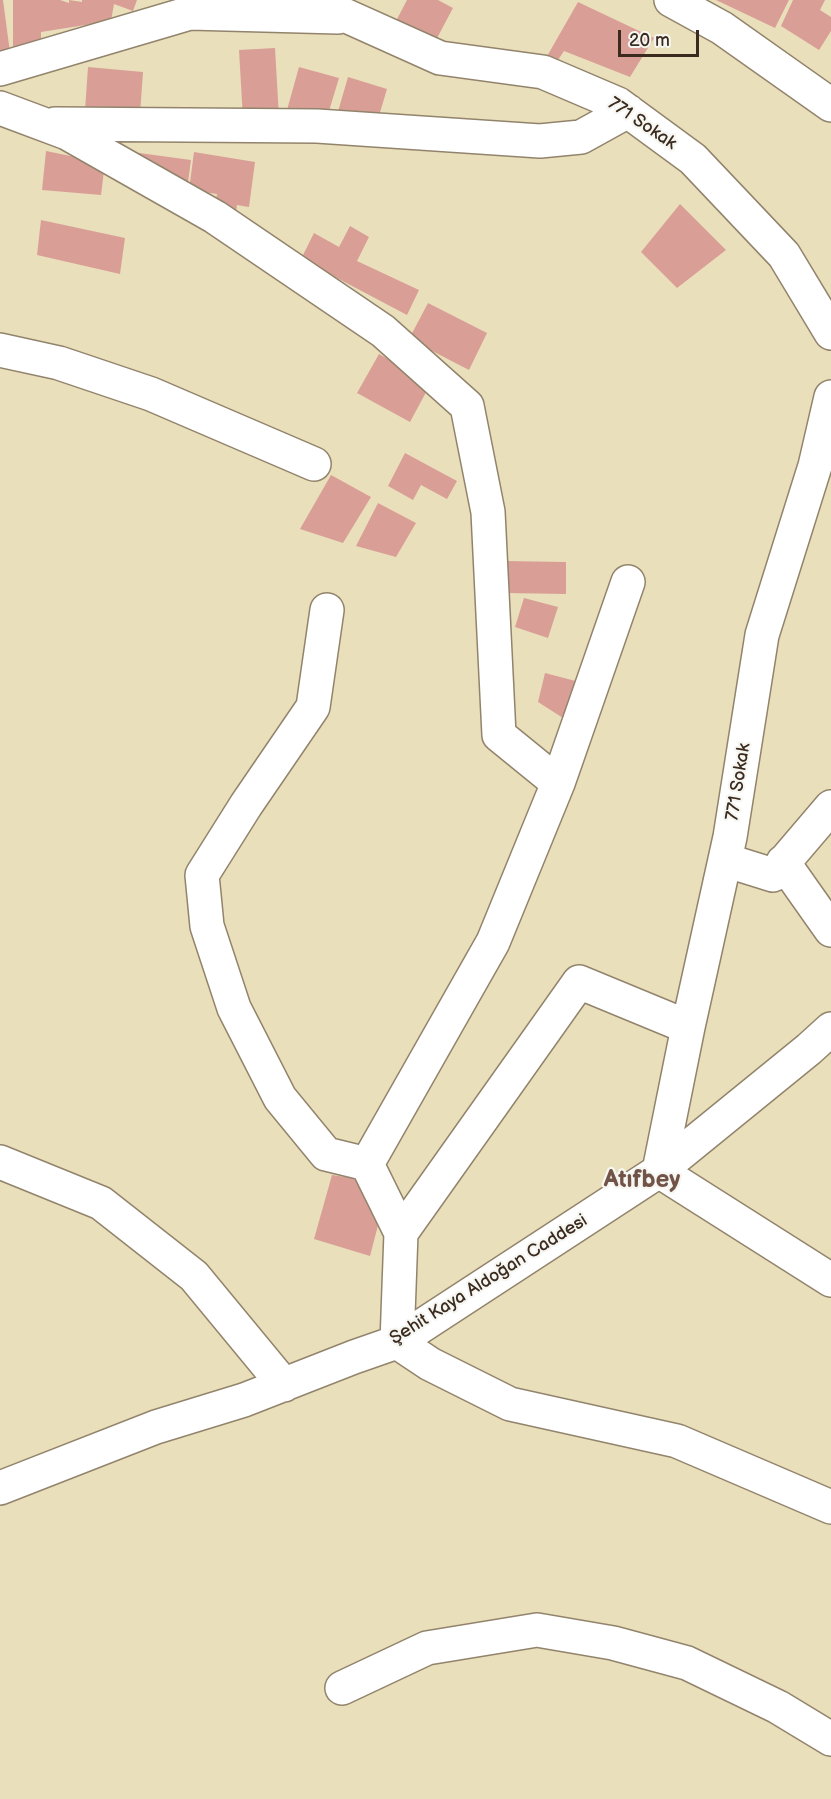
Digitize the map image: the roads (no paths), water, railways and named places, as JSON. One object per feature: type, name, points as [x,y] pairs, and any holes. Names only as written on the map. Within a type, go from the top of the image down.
[{"type":"street","name":"771 Sokak","points":[[311,0],[440,58],[543,72],[618,104],[693,159],[784,255],[831,333]]},
{"type":"street","points":[[671,0],[722,28],[831,105]]},
{"type":"street","points":[[0,69],[190,14],[352,18]]},
{"type":"street","points":[[0,108],[67,133],[215,217],[383,330],[467,406],[488,512],[499,735],[558,783]]},
{"type":"street","points":[[43,124],[317,126],[540,141],[581,137],[628,111]]},
{"type":"street","points":[[0,350],[59,363],[151,394],[314,464]]},
{"type":"street","name":"771 Sokak","points":[[659,1171],[687,1027],[730,837],[762,635],[814,466],[831,397]]},
{"type":"street","points":[[367,1164],[493,942],[558,783],[628,582]]},
{"type":"street","points":[[327,610],[313,707],[246,805],[202,875],[207,926],[234,1008],[280,1098],[326,1154],[367,1164]]},
{"type":"street","points":[[724,860],[773,875],[831,807]]},
{"type":"street","points":[[783,862],[831,930]]},
{"type":"street","points":[[401,1233],[579,982],[687,1027]]},
{"type":"street","name":"Şehit Kaya Aldoğan Caddesi","points":[[0,1488],[156,1427],[244,1400],[397,1342],[659,1171],[824,1044]]},
{"type":"street","points":[[0,1162],[101,1203],[185,1268],[284,1385]]},
{"type":"street","points":[[367,1164],[401,1233],[397,1342],[430,1364],[510,1404],[677,1441],[831,1507]]},
{"type":"street","points":[[659,1171],[831,1280]]},
{"type":"street","points":[[342,1688],[427,1648],[537,1630],[613,1643],[687,1663],[778,1707],[831,1738]]},
{"type":"district","name":"Atıfbey","points":[[642,1181]]}]
